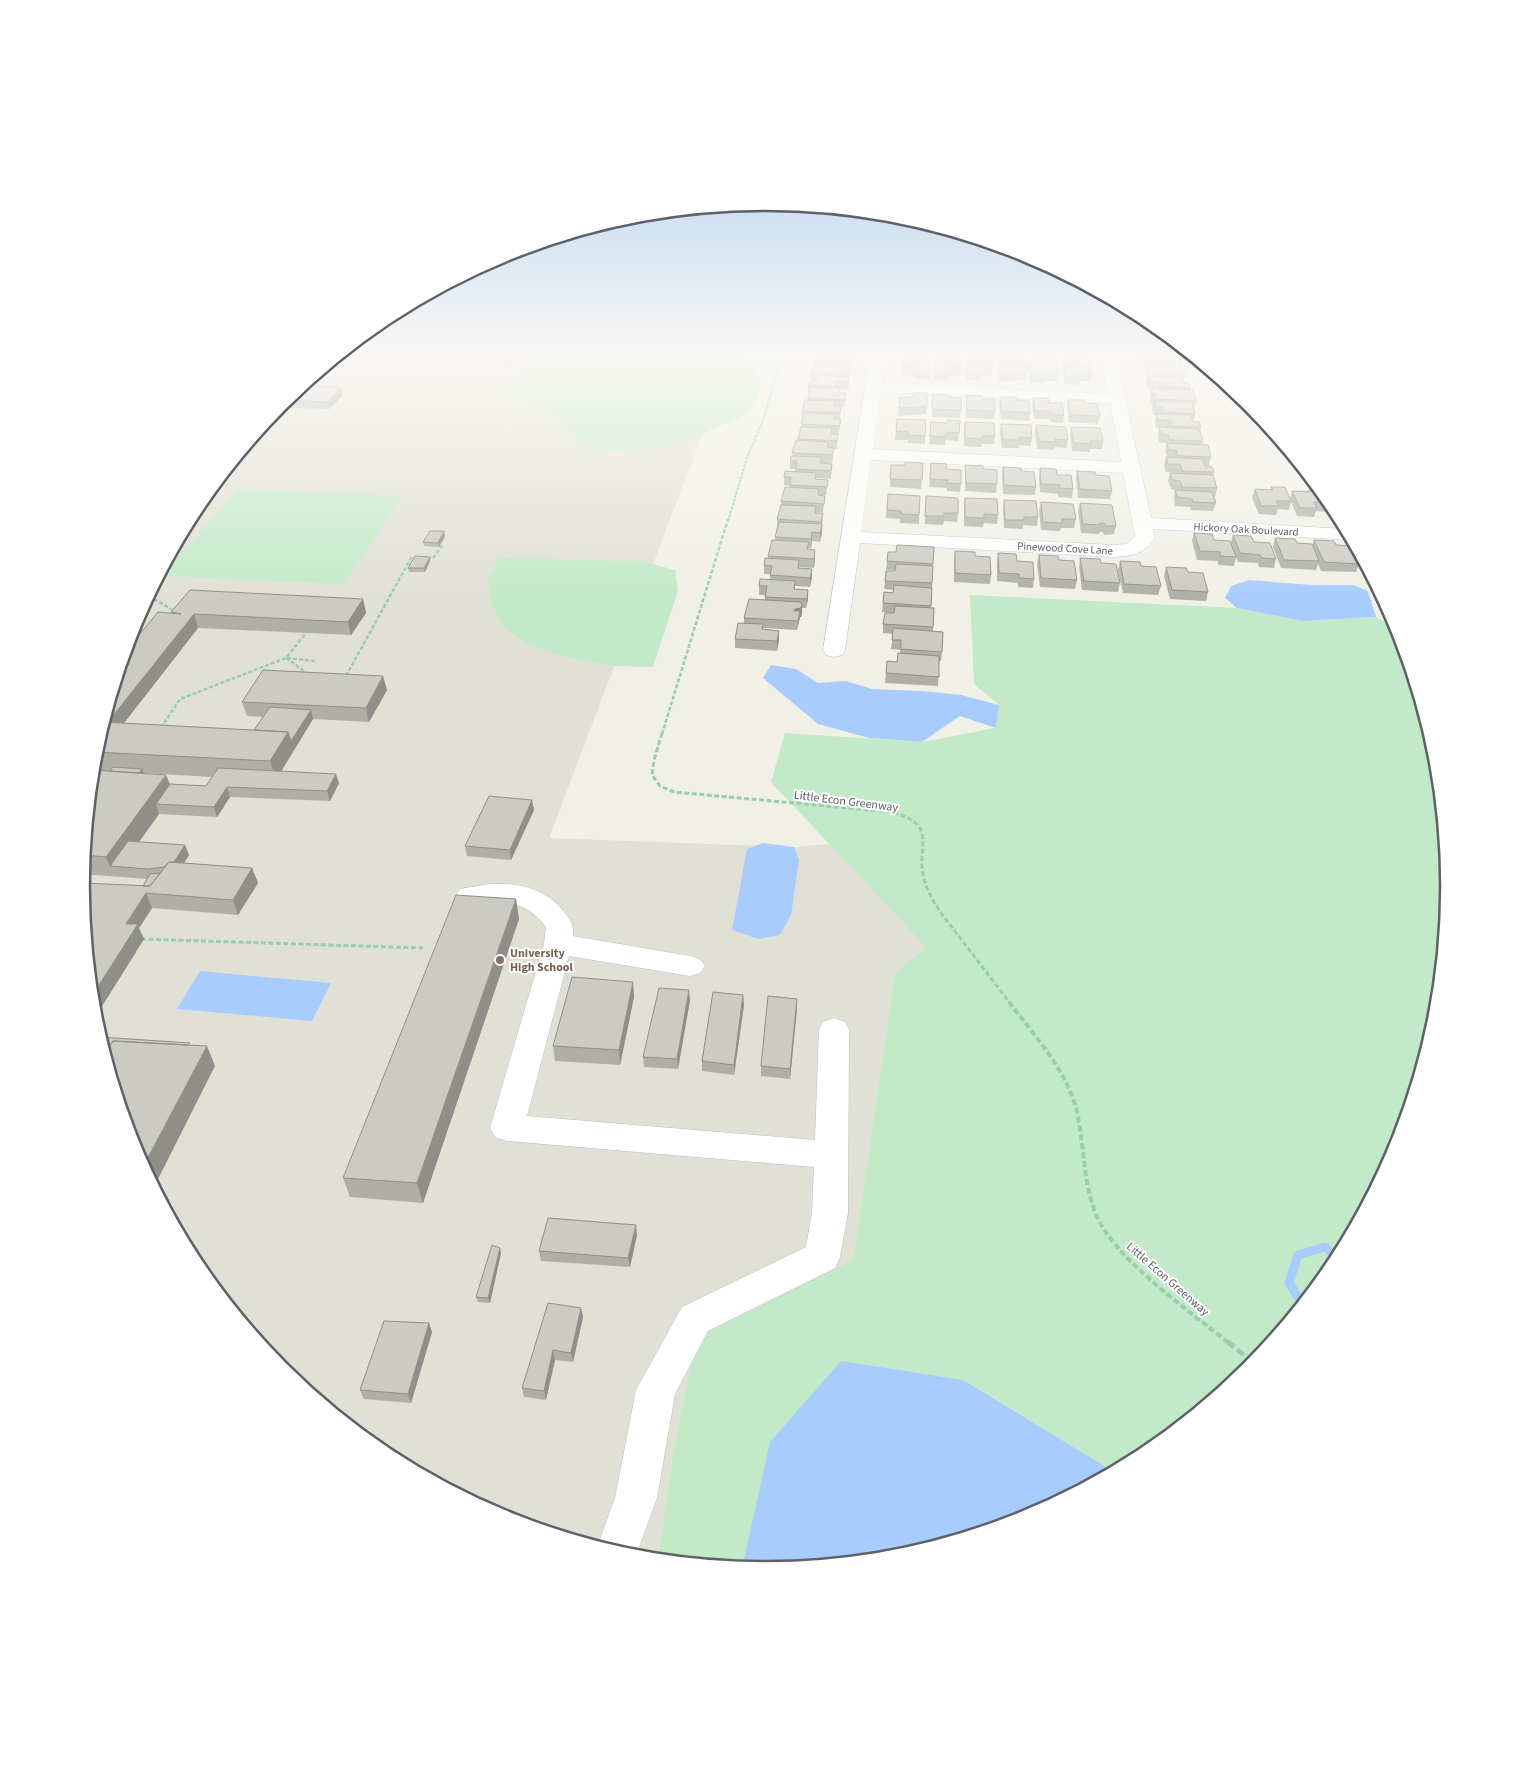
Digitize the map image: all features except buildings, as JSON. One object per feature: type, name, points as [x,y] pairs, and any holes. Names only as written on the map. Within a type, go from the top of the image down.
[{"type":"street","points":[[834,650],[866,434]]},
{"type":"street","name":"Pinewood Cove Lane","points":[[851,537],[1114,551],[1137,547],[1143,542],[1145,537],[1124,434]]},
{"type":"street","points":[[863,454],[1131,468]]},
{"type":"street","name":"Hickory Oak Boulevard","points":[[1142,524],[1342,535]]},
{"type":"street","points":[[470,896],[496,891],[524,897],[544,907],[560,926],[558,944],[507,1128],[831,1155]]},
{"type":"street","points":[[558,944],[690,966]]},
{"type":"street","points":[[619,1545],[636,1498],[656,1390],[695,1318],[822,1257],[830,1213],[834,1030]]},
{"type":"path","name":"Little Econ Greenway","points":[[757,434],[747,458],[697,620],[654,760],[652,775],[660,786],[674,792],[891,812],[912,819],[918,824],[922,831],[922,873],[926,886],[936,904],[1052,1060],[1070,1091],[1079,1122],[1086,1181],[1098,1218],[1108,1235],[1124,1253],[1160,1286],[1248,1358]]},
{"type":"path","points":[[344,679],[411,558],[433,558],[443,544]]},
{"type":"path","points":[[155,599],[177,612]]},
{"type":"path","points":[[286,658],[306,633]]},
{"type":"path","points":[[286,658],[309,674],[305,680]]},
{"type":"path","points":[[161,728],[180,699],[286,658],[315,661]]},
{"type":"path","points":[[132,939],[423,948]]},
{"type":"shaded area","name":"University High School","points":[[265,434],[703,434],[549,838],[794,847],[884,839],[926,947],[895,973],[853,1260],[697,1333],[673,1454],[659,1553],[591,1539],[548,1526],[507,1511],[428,1472],[354,1422],[320,1394],[258,1332],[204,1262],[180,1224],[141,1145],[113,1061],[103,1018],[91,931],[91,842],[103,755],[126,669],[141,628],[160,588],[180,549],[204,511],[230,475]]},
{"type":"green space","points":[[573,434],[703,434],[691,439],[659,447],[593,454]]},
{"type":"green space","points":[[238,489],[403,496],[344,584],[166,576],[173,562]]},
{"type":"green space","points":[[499,558],[642,561],[675,570],[678,591],[653,667],[616,666],[565,657],[524,642],[502,625],[491,603],[488,579]]},
{"type":"green space","points":[[970,595],[1237,608],[1302,621],[1376,617],[1388,624],[1405,669],[1418,712],[1428,755],[1440,842],[1440,931],[1435,975],[1418,1061],[1405,1104],[1390,1145],[1351,1224],[1301,1298],[1243,1364],[1211,1394],[1141,1448],[1103,1472],[1024,1511],[940,1539],[897,1549],[810,1561],[766,1562],[721,1561],[659,1553],[673,1454],[697,1333],[853,1260],[895,973],[926,947],[771,782],[785,733],[922,742],[995,728],[999,705],[974,684]]},
{"type":"water","points":[[1249,580],[1311,585],[1353,585],[1368,591],[1376,617],[1302,621],[1237,608],[1225,598],[1231,586]]},
{"type":"water","points":[[771,665],[796,669],[818,683],[846,681],[872,689],[961,695],[999,705],[996,728],[960,716],[922,742],[869,738],[818,724],[763,678]]},
{"type":"water","points":[[763,843],[794,847],[799,860],[791,915],[780,935],[758,939],[732,930],[747,849]]},
{"type":"water","points":[[200,971],[331,983],[312,1021],[177,1009]]},
{"type":"water","points":[[841,1361],[963,1380],[1108,1469],[1024,1511],[940,1539],[854,1556],[810,1561],[743,1561],[770,1442]]},
{"type":"waterway","points":[[1300,1300],[1289,1283],[1298,1255],[1325,1247],[1333,1253]]},
{"type":"place","name":"University High School","points":[[500,960]]}]
